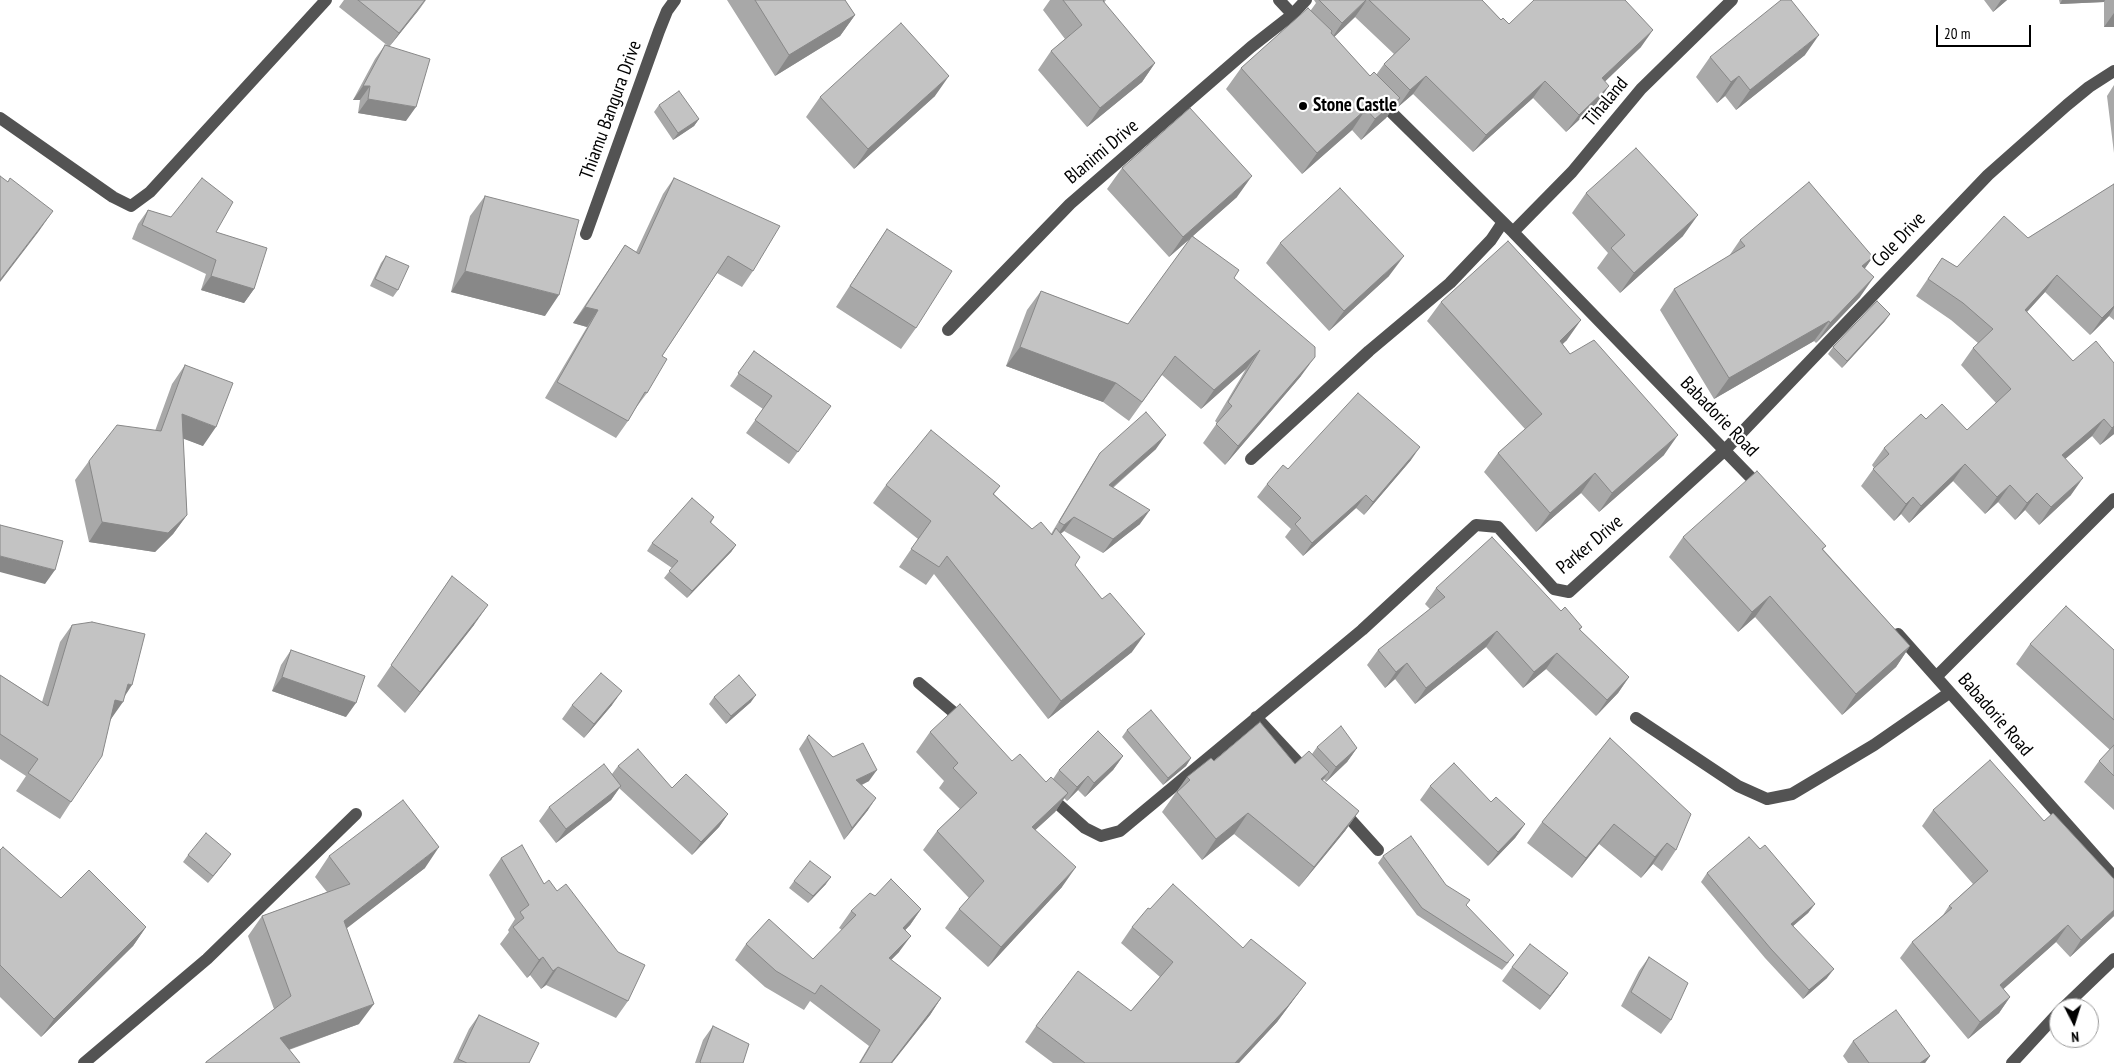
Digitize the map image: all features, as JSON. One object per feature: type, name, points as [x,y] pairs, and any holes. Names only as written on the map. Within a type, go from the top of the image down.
[{"type":"street","points":[[0,118],[113,197],[131,206],[150,192],[326,0]]},
{"type":"street","name":"Thiamu Bangura Drive","points":[[586,234],[659,31],[667,11],[674,0]]},
{"type":"street","points":[[1279,0],[1313,36]]},
{"type":"street","name":"Blanimi Drive","points":[[948,330],[1070,204],[1251,47],[1292,15],[1306,0]]},
{"type":"street","name":"Tihaland","points":[[1513,232],[1572,172],[1641,89],[1732,0]]},
{"type":"street","name":"Cole Drive","points":[[1725,450],[1988,175],[2067,105],[2089,87],[2114,71]]},
{"type":"street","name":"Babadorie Road","points":[[1370,90],[1513,232],[1773,501]]},
{"type":"street","points":[[1251,460],[1369,351],[1450,283],[1490,240],[1503,222]]},
{"type":"street","name":"Parker Drive","points":[[1256,717],[1362,630],[1476,524],[1498,527],[1554,589],[1569,592],[1725,450]]},
{"type":"street","points":[[1937,676],[2114,499]]},
{"type":"street","name":"Babadorie Road","points":[[1889,625],[1937,676],[1949,694],[2114,877]]},
{"type":"street","points":[[919,684],[978,733]]},
{"type":"street","points":[[1636,718],[1738,786],[1767,799],[1792,794],[1874,744],[1949,694]]},
{"type":"street","points":[[1035,783],[1085,828],[1101,836],[1120,831],[1256,717],[1317,784]]},
{"type":"street","points":[[1330,798],[1378,850]]},
{"type":"street","points":[[84,1063],[207,959],[356,814]]},
{"type":"street","points":[[2073,998],[2114,959]]},
{"type":"street","points":[[2012,1063],[2049,1023]]},
{"type":"building","points":[[358,0],[425,0],[399,33]]},
{"type":"building","points":[[755,0],[845,0],[855,15],[789,55]]},
{"type":"building","points":[[1063,0],[1104,0],[1155,63],[1100,108],[1051,51],[1082,25]]},
{"type":"building","points":[[1319,0],[1366,0],[1342,23]]},
{"type":"building","points":[[1369,0],[1482,0],[1501,20],[1503,18],[1509,24],[1534,0],[1625,0],[1653,30],[1602,78],[1609,86],[1579,115],[1545,81],[1486,135],[1426,76],[1410,90],[1384,64],[1410,39]]},
{"type":"building","points":[[1781,0],[1791,0],[1819,35],[1750,90],[1739,76],[1731,82],[1710,57]]},
{"type":"building","name":"Stone Castle","points":[[1308,8],[1332,31],[1331,33],[1370,76],[1374,72],[1400,98],[1375,119],[1366,109],[1317,153],[1241,68]]},
{"type":"building","points":[[901,23],[949,76],[868,149],[820,97]]},
{"type":"building","points":[[385,45],[430,59],[416,107],[368,99],[370,86],[363,86]]},
{"type":"building","points":[[679,91],[699,119],[678,133],[659,105]]},
{"type":"building","points":[[1190,108],[1252,176],[1183,237],[1122,168]]},
{"type":"building","points":[[1636,148],[1698,215],[1634,273],[1611,248],[1625,235],[1586,193]]},
{"type":"building","points":[[0,176],[8,182],[10,178],[53,211],[0,280]]},
{"type":"building","points":[[202,178],[233,202],[216,232],[267,248],[254,289],[211,276],[216,260],[142,225],[148,210],[171,217]]},
{"type":"building","points":[[674,178],[780,226],[753,271],[728,256],[662,356],[667,359],[628,421],[557,382],[598,310],[585,307],[625,245],[639,254]]},
{"type":"building","points":[[1809,182],[1873,257],[1862,266],[1874,277],[1830,323],[1829,321],[1729,378],[1674,289],[1745,246],[1740,240]]},
{"type":"building","points":[[2114,184],[2114,306],[2102,318],[2057,275],[2025,310],[2073,361],[2096,341],[2114,363],[2114,426],[2112,428],[2104,419],[2062,455],[2083,478],[2051,507],[2037,493],[2027,503],[2010,485],[1997,497],[1965,464],[1921,506],[1913,497],[1906,504],[1873,469],[1889,454],[1884,448],[1921,414],[1926,419],[1942,404],[1967,430],[2011,389],[1973,348],[1993,329],[1963,303],[1928,279],[1942,258],[1957,267],[2004,216],[2028,238]]},
{"type":"building","points":[[1340,188],[1404,256],[1344,311],[1280,243]]},
{"type":"building","points":[[485,196],[579,220],[559,295],[465,271]]},
{"type":"building","points":[[887,229],[952,271],[916,328],[850,286]]},
{"type":"building","points":[[1192,236],[1239,270],[1234,278],[1315,347],[1315,357],[1238,446],[1216,424],[1232,406],[1228,402],[1260,350],[1214,390],[1175,356],[1142,402],[1116,383],[1020,347],[1041,291],[1128,324]]},
{"type":"building","points":[[1508,241],[1581,320],[1560,341],[1570,354],[1594,340],[1678,435],[1612,493],[1595,473],[1550,513],[1498,453],[1542,414],[1441,302]]},
{"type":"building","points":[[386,256],[409,266],[398,290],[375,279]]},
{"type":"building","points":[[1877,301],[1890,314],[1847,361],[1833,347]]},
{"type":"building","points":[[754,351],[831,406],[798,452],[755,420],[772,396],[738,373]]},
{"type":"building","points":[[185,365],[233,383],[216,427],[182,414],[187,515],[168,533],[102,522],[89,461],[117,425],[161,431]]},
{"type":"building","points":[[1358,393],[1420,447],[1373,502],[1366,495],[1312,543],[1295,524],[1301,518],[1267,484],[1283,465],[1288,469]]},
{"type":"building","points":[[1146,412],[1166,435],[1109,485],[1150,510],[1113,539],[1074,517],[1064,525],[1059,522],[1100,453]]},
{"type":"building","points":[[931,430],[1000,486],[993,494],[1032,529],[1041,522],[1052,535],[1056,528],[1080,557],[1075,565],[1102,599],[1110,593],[1145,634],[1061,701],[947,556],[939,567],[911,549],[931,521],[886,485]]},
{"type":"building","points":[[1757,471],[1826,546],[1822,549],[1910,646],[1856,694],[1770,596],[1752,612],[1683,537]]},
{"type":"building","points":[[692,498],[714,517],[710,522],[736,545],[692,591],[669,571],[678,561],[652,543]]},
{"type":"building","points":[[0,525],[63,541],[55,570],[0,556]]},
{"type":"building","points":[[1492,537],[1561,611],[1565,607],[1582,627],[1579,629],[1629,677],[1607,700],[1557,653],[1534,672],[1497,631],[1426,688],[1407,663],[1396,672],[1378,650],[1445,597],[1436,588]]},
{"type":"building","points":[[452,576],[488,605],[420,692],[391,665]]},
{"type":"building","points":[[2066,606],[2114,650],[2114,720],[2030,644]]},
{"type":"building","points":[[92,622],[145,634],[132,685],[128,684],[123,702],[115,700],[102,756],[71,802],[28,773],[38,759],[0,734],[0,675],[48,706],[72,625]]},
{"type":"building","points":[[291,650],[365,676],[356,703],[282,677]]},
{"type":"building","points":[[601,673],[622,691],[594,724],[572,705]]},
{"type":"building","points":[[739,675],[756,695],[731,716],[714,697]]},
{"type":"building","points":[[960,704],[1012,761],[1020,754],[1046,782],[1051,777],[1068,793],[1032,827],[1076,867],[1001,947],[959,909],[984,881],[937,831],[977,793],[953,768],[958,763],[930,732]]},
{"type":"building","points":[[1151,710],[1191,758],[1168,778],[1127,730]]},
{"type":"building","points":[[1260,722],[1295,764],[1309,751],[1329,772],[1321,779],[1359,811],[1314,867],[1248,813],[1216,839],[1177,792],[1190,780],[1187,777],[1211,758],[1214,761]]},
{"type":"building","points":[[1341,726],[1357,748],[1336,767],[1317,747]]},
{"type":"building","points":[[1098,731],[1123,756],[1094,783],[1088,776],[1077,787],[1059,770]]},
{"type":"building","points":[[809,735],[833,757],[863,743],[877,770],[856,780],[876,798],[852,828],[807,737]]},
{"type":"building","points":[[1610,738],[1691,814],[1676,850],[1667,843],[1655,857],[1614,824],[1586,858],[1542,822]]},
{"type":"building","points":[[2114,745],[2114,776],[2099,761]]},
{"type":"building","points":[[638,749],[672,788],[686,774],[728,814],[701,842],[618,766]]},
{"type":"building","points":[[1990,760],[2044,821],[2053,813],[2114,879],[2114,910],[2081,940],[2068,925],[2000,985],[2010,997],[1980,1022],[1912,942],[1952,908],[1949,906],[1988,871],[1933,810]]},
{"type":"building","points":[[1454,763],[1491,802],[1496,797],[1525,824],[1498,852],[1430,786]]},
{"type":"building","points":[[604,764],[621,786],[566,829],[549,807]]},
{"type":"building","points":[[403,800],[439,847],[344,921],[374,1004],[280,1038],[300,1063],[206,1063],[291,996],[262,916],[350,884],[329,856]]},
{"type":"building","points":[[206,833],[231,854],[213,876],[188,855]]},
{"type":"building","points":[[1411,836],[1446,885],[1470,900],[1466,905],[1514,955],[1507,963],[1422,908],[1383,856]]},
{"type":"building","points":[[1749,837],[1760,849],[1765,845],[1815,904],[1791,924],[1834,969],[1809,990],[1771,949],[1707,873]]},
{"type":"building","points":[[522,845],[544,884],[549,880],[557,891],[566,884],[618,952],[645,965],[628,1001],[558,967],[553,971],[543,957],[539,960],[513,927],[524,918],[520,912],[529,905],[501,858]]},
{"type":"building","points":[[3,847],[61,898],[89,870],[146,927],[54,1019],[0,965],[0,850]]},
{"type":"building","points":[[810,861],[831,877],[813,896],[794,881]]},
{"type":"building","points":[[891,879],[921,909],[903,928],[911,936],[889,958],[941,998],[891,1063],[860,1063],[880,1030],[821,985],[815,994],[776,971],[746,944],[769,919],[813,959],[856,915],[851,911],[870,893],[875,896]]},
{"type":"building","points":[[1173,884],[1243,948],[1251,939],[1306,983],[1288,1006],[1235,1063],[1085,1063],[1036,1026],[1078,971],[1131,1011],[1173,962],[1132,927],[1148,908],[1150,909]]},
{"type":"building","points":[[1530,944],[1568,973],[1550,996],[1512,967]]},
{"type":"building","points":[[1649,957],[1688,983],[1671,1020],[1631,992]]},
{"type":"building","points":[[1896,1010],[1930,1056],[1920,1063],[1869,1063],[1853,1041]]},
{"type":"building","points":[[479,1015],[539,1043],[529,1063],[467,1063],[458,1059]]},
{"type":"building","points":[[713,1026],[749,1044],[743,1063],[700,1062]]},
{"type":"place","name":"Stone Castle","points":[[1303,106]]}]
